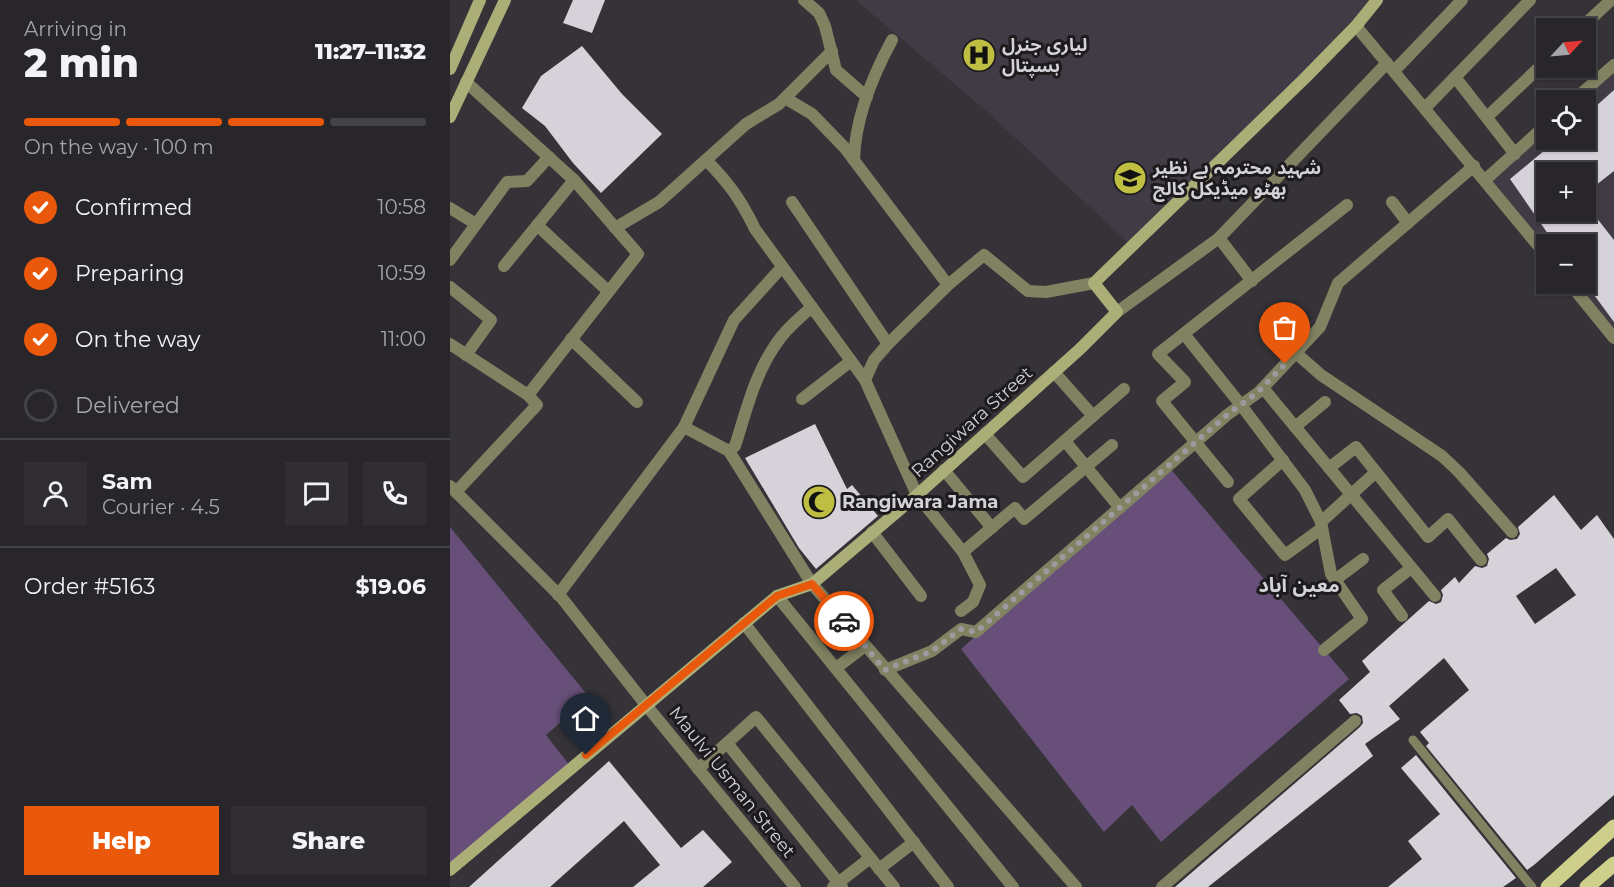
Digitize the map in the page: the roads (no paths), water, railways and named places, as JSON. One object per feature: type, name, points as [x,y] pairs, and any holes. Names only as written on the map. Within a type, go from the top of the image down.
[{"type":"main road","points":[[1548,887],[1614,827]]},
{"type":"main road","points":[[1587,887],[1614,864]]},
{"type":"street","points":[[450,69],[480,0]]},
{"type":"street","points":[[450,117],[505,0]]},
{"type":"street","points":[[804,0],[819,13],[825,26],[836,70],[867,98]]},
{"type":"street","points":[[865,380],[874,360],[888,344],[948,285],[984,255],[1028,291],[1046,292],[1094,283],[1305,78],[1356,26],[1377,0]]},
{"type":"street","points":[[1094,283],[1117,312],[1219,238],[1390,67],[1462,0]]},
{"type":"street","points":[[1425,108],[1530,0]]},
{"type":"street","points":[[1592,18],[1611,0]]},
{"type":"street","points":[[1356,26],[1536,243]]},
{"type":"street","points":[[854,160],[855,136],[875,72],[892,40]]},
{"type":"street","points":[[615,228],[658,202],[746,124],[779,104],[832,51]]},
{"type":"street","points":[[1585,90],[1614,64]]},
{"type":"street","points":[[1487,117],[1536,70]]},
{"type":"street","points":[[450,74],[466,82],[574,180],[638,254],[528,395]]},
{"type":"street","points":[[1455,77],[1515,154]]},
{"type":"street","points":[[785,98],[812,114],[854,160],[948,285]]},
{"type":"street","points":[[1485,180],[1536,134]]},
{"type":"street","points":[[450,260],[507,182],[527,180],[549,157]]},
{"type":"street","points":[[706,160],[731,185],[755,229],[865,380],[917,495],[963,552],[980,585],[974,602],[961,611]]},
{"type":"street","points":[[885,670],[932,651],[961,629],[976,632],[1196,442],[1263,388],[1320,327],[1338,283],[1474,166]]},
{"type":"street","points":[[504,266],[574,180]]},
{"type":"street","points":[[792,202],[888,344]]},
{"type":"street","points":[[1392,202],[1408,223]]},
{"type":"street","points":[[1228,482],[1162,401],[1185,382],[1158,354],[1347,205]]},
{"type":"street","points":[[450,208],[476,224]]},
{"type":"street","points":[[537,225],[608,291]]},
{"type":"street","points":[[1219,238],[1252,281]]},
{"type":"street","points":[[558,595],[684,427],[734,320],[782,267]]},
{"type":"street","points":[[450,287],[491,320],[466,355]]},
{"type":"street","points":[[1578,294],[1614,338]]},
{"type":"street","points":[[729,451],[735,446],[753,389],[774,347],[794,323],[812,307]]},
{"type":"street","name":"Rangiwara Street","points":[[450,870],[777,596],[812,584],[917,495],[1117,312]]},
{"type":"street","points":[[1184,334],[1305,490],[1322,525],[1331,574],[1362,619],[1324,650]]},
{"type":"street","points":[[571,339],[637,402]]},
{"type":"street","points":[[450,344],[528,395],[537,405],[453,489]]},
{"type":"street","points":[[1296,353],[1321,375],[1442,456],[1512,532]]},
{"type":"street","points":[[802,399],[852,361]]},
{"type":"street","points":[[1054,372],[1093,416]]},
{"type":"street","points":[[1263,388],[1435,596]]},
{"type":"street","points":[[985,434],[1023,477],[1124,389]]},
{"type":"street","points":[[1295,427],[1325,402]]},
{"type":"street","points":[[684,427],[729,451],[812,584],[1076,887]]},
{"type":"street","points":[[1065,441],[1120,508]]},
{"type":"street","points":[[963,552],[1014,508],[1024,519],[1112,445]]},
{"type":"street","points":[[1329,468],[1356,447],[1428,537],[1448,519],[1481,560]]},
{"type":"street","points":[[1283,460],[1239,499],[1285,555],[1322,525],[1350,494],[1376,472]]},
{"type":"street","points":[[944,470],[992,528]]},
{"type":"street","name":"Maulvi Usman Street","points":[[453,489],[558,595],[795,887]]},
{"type":"street","points":[[872,532],[921,596]]},
{"type":"street","points":[[1335,580],[1363,559]]},
{"type":"street","points":[[1402,616],[1383,590],[1411,568]]},
{"type":"street","points":[[777,596],[1013,887]]},
{"type":"street","points":[[744,623],[948,887]]},
{"type":"street","points":[[836,668],[865,646]]},
{"type":"street","points":[[698,769],[756,717],[894,887]]},
{"type":"street","points":[[1162,887],[1355,721]]},
{"type":"street","points":[[726,743],[838,885],[870,858]]},
{"type":"street","points":[[879,869],[914,842]]},
{"type":"lane","points":[[1413,740],[1532,887]]},
{"type":"place","name":"لیاری جنرل ہسپتال","points":[[979,55]]},
{"type":"place","name":"شہید محترمہ بے نظیر بھٹو میڈیکل کالج","points":[[1130,178]]},
{"type":"place","name":"Rangiwara Jama","points":[[819,502]]},
{"type":"district","name":"معین آباد","points":[[1299,585]]}]
